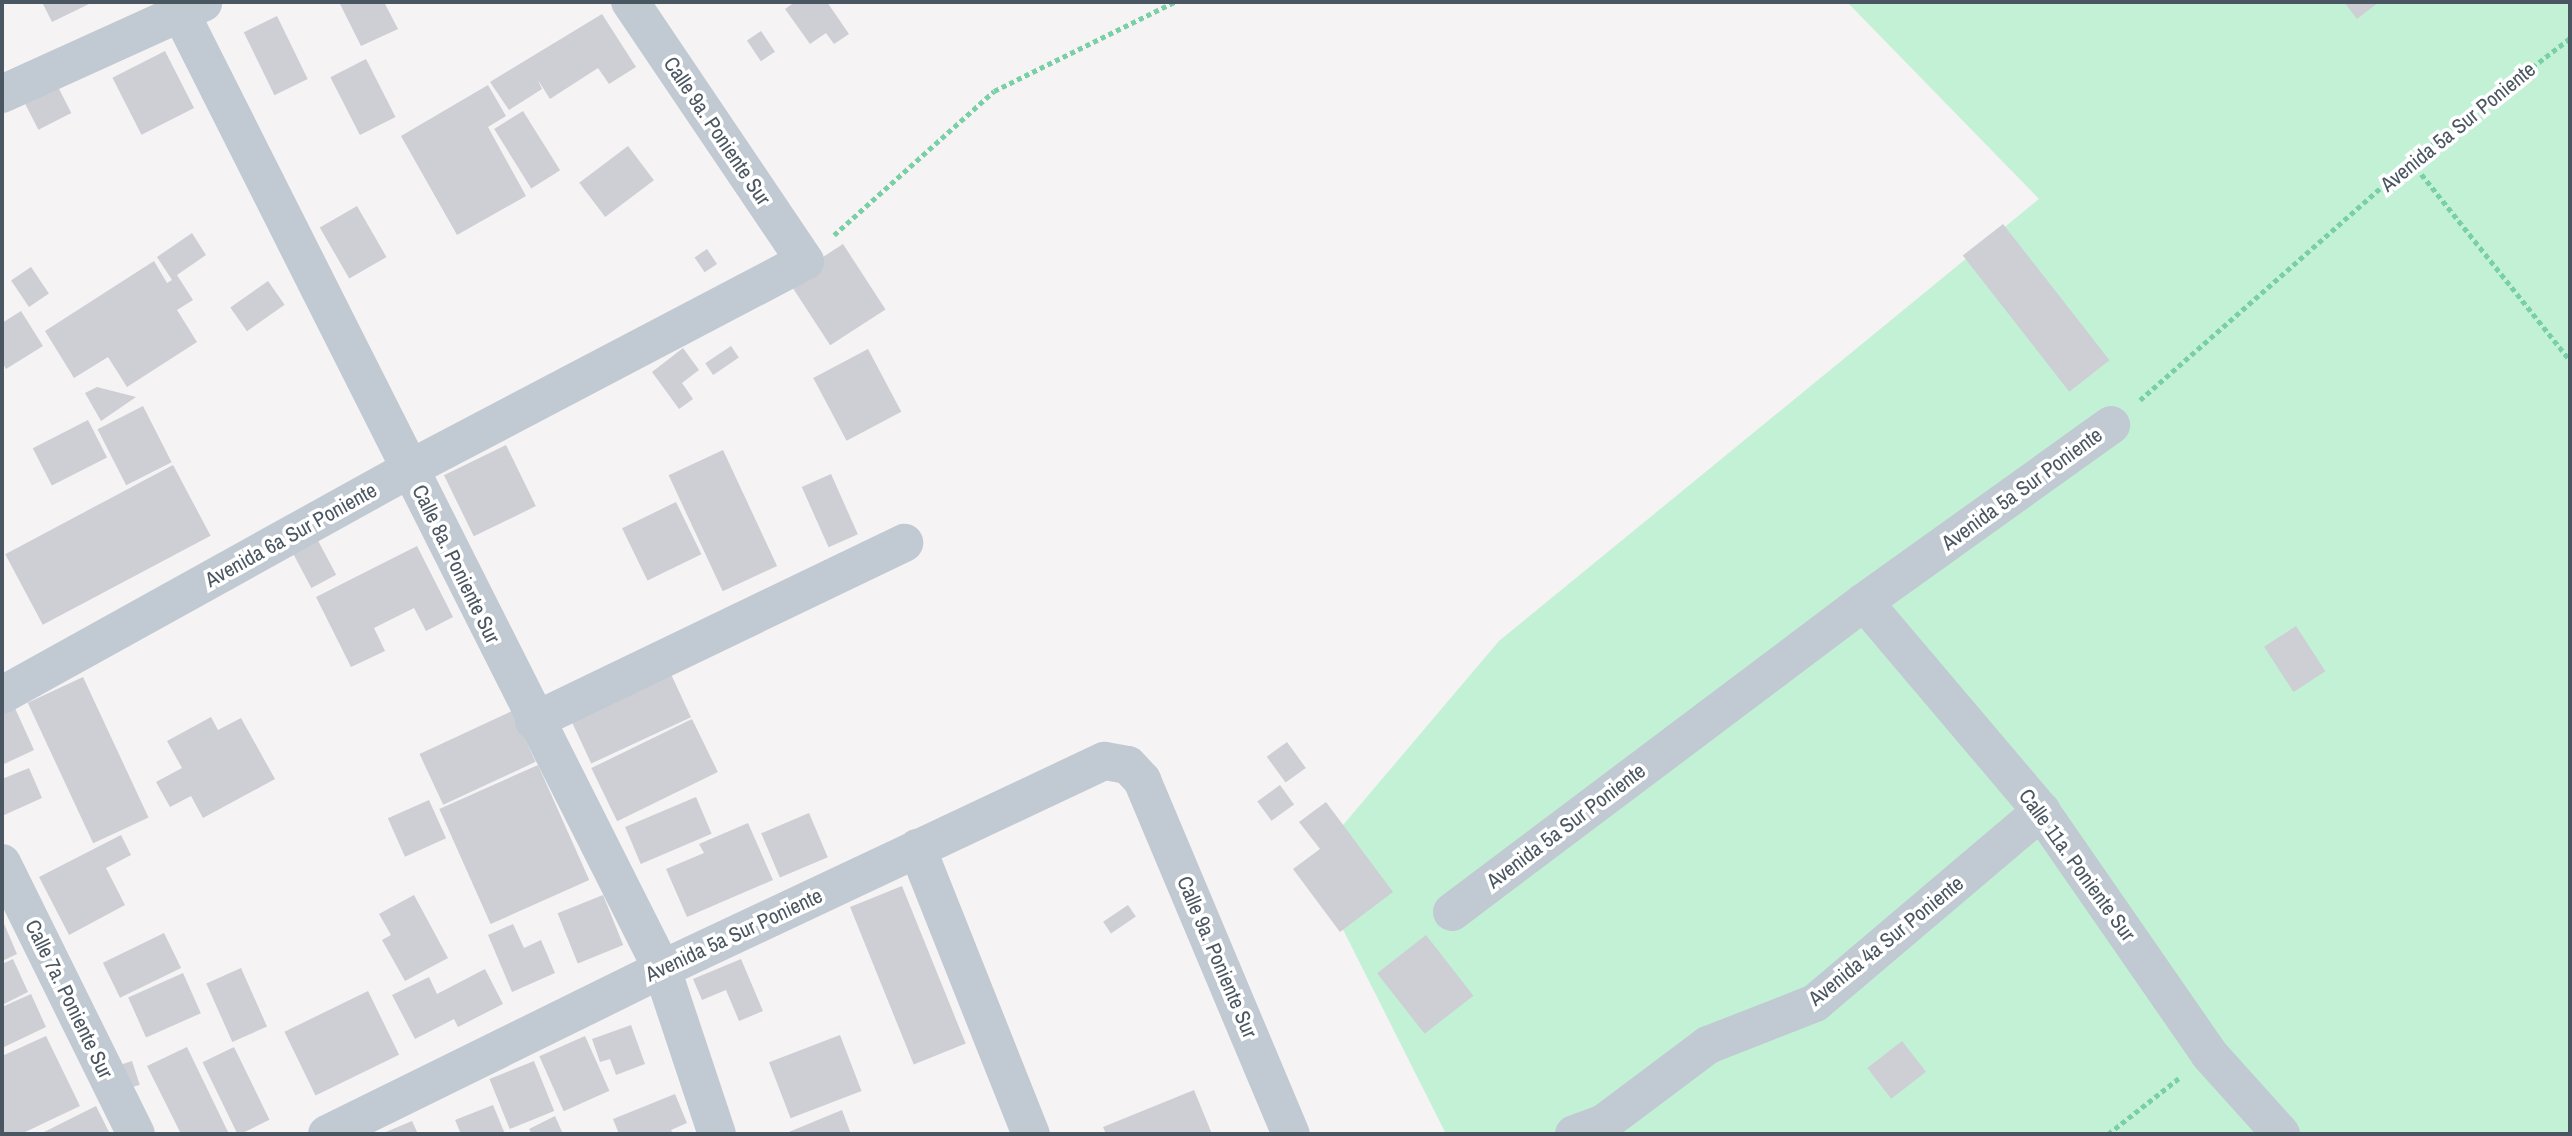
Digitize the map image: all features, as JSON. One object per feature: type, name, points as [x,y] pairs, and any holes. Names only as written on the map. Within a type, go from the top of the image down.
[{"type":"street","name":"Calle 9a. Poniente Sur","points":[[630,2],[805,261]]},
{"type":"street","points":[[2,94],[187,5]]},
{"type":"street","name":"Calle 8a. Poniente Sur","points":[[187,5],[409,469],[534,721],[662,969],[717,1134]]},
{"type":"street","name":"Avenida 6a Sur Poniente","points":[[2,695],[409,469],[805,261]]},
{"type":"street","name":"Avenida 5a Sur Poniente","points":[[1452,912],[1864,602],[2111,425]]},
{"type":"street","points":[[534,721],[904,543]]},
{"type":"street","name":"Calle 11a. Poniente Sur","points":[[1864,602],[2041,811],[2209,1054],[2281,1134]]},
{"type":"street","name":"Avenida 5a Sur Poniente","points":[[327,1134],[662,969],[1105,761],[1128,765],[1142,780]]},
{"type":"street","name":"Calle 9a. Poniente Sur","points":[[1142,780],[1291,1134]]},
{"type":"street","name":"Avenida 4a Sur Poniente","points":[[1574,1134],[1604,1123],[1708,1045],[1815,1003],[2041,811]]},
{"type":"street","points":[[918,848],[1031,1134]]},
{"type":"street","name":"Calle 7a. Poniente Sur","points":[[2,863],[136,1134]]},
{"type":"path","points":[[805,261],[994,90],[1174,2]]},
{"type":"path","name":"Avenida 5a Sur Poniente","points":[[2111,425],[2411,162],[2570,38]]},
{"type":"path","points":[[2411,162],[2570,360]]},
{"type":"path","points":[[2108,1134],[2209,1054]]},
{"type":"green space","points":[[1847,2],[2570,2],[2570,1134],[1446,1134],[1310,864],[1499,641],[2039,199]]},
{"type":"building","points":[[42,2],[93,2],[52,22]]},
{"type":"building","points":[[339,2],[384,2],[398,29],[361,46]]},
{"type":"building","points":[[795,2],[827,2],[849,34],[834,44],[826,33],[810,44],[785,9]]},
{"type":"building","points":[[2344,2],[2379,2],[2357,19]]},
{"type":"building","points":[[602,14],[636,67],[609,84],[598,68],[550,99],[538,80],[542,89],[509,110],[490,82]]},
{"type":"building","points":[[277,16],[308,79],[274,95],[244,32]]},
{"type":"building","points":[[761,31],[775,52],[761,61],[747,41]]},
{"type":"building","points":[[165,51],[194,108],[141,135],[112,78]]},
{"type":"building","points":[[366,59],[396,117],[360,135],[330,77]]},
{"type":"building","points":[[55,81],[71,113],[38,130],[22,98]]},
{"type":"building","points":[[488,85],[506,116],[488,127],[526,196],[457,235],[401,136]]},
{"type":"building","points":[[523,111],[560,170],[531,188],[494,129]]},
{"type":"building","points":[[628,146],[654,180],[605,217],[579,183]]},
{"type":"building","points":[[357,206],[386,257],[349,279],[320,228]]},
{"type":"building","points":[[2003,224],[2110,360],[2069,392],[1963,255]]},
{"type":"building","points":[[192,233],[206,255],[177,275],[193,300],[177,310],[197,342],[127,387],[108,357],[74,378],[45,331],[154,261],[167,283],[172,280],[157,257]]},
{"type":"building","points":[[843,244],[885,309],[830,345],[788,280]]},
{"type":"building","points":[[707,249],[717,264],[705,272],[695,257]]},
{"type":"building","points":[[31,267],[49,294],[29,307],[11,280]]},
{"type":"building","points":[[268,281],[285,305],[247,331],[230,307]]},
{"type":"building","points":[[21,311],[43,346],[6,369],[2,362],[2,323]]},
{"type":"building","points":[[731,346],[739,358],[713,375],[705,363]]},
{"type":"building","points":[[683,348],[699,370],[682,383],[693,399],[679,409],[652,372]]},
{"type":"building","points":[[868,349],[901,412],[847,441],[813,378]]},
{"type":"building","points":[[97,387],[136,397],[101,421],[85,393]]},
{"type":"building","points":[[143,406],[172,462],[126,485],[98,429]]},
{"type":"building","points":[[88,420],[107,457],[52,486],[33,448]]},
{"type":"building","points":[[506,445],[536,506],[474,536],[444,475]]},
{"type":"building","points":[[723,450],[777,566],[723,591],[669,475]]},
{"type":"building","points":[[173,465],[211,536],[43,625],[5,554]]},
{"type":"building","points":[[831,474],[858,534],[829,547],[802,487]]},
{"type":"building","points":[[676,502],[701,554],[647,580],[622,528]]},
{"type":"building","points":[[315,535],[336,575],[311,588],[290,548]]},
{"type":"building","points":[[417,546],[453,617],[426,631],[414,608],[374,628],[385,651],[351,667],[316,597]]},
{"type":"building","points":[[2296,626],[2325,671],[2294,692],[2264,647]]},
{"type":"building","points":[[669,670],[691,717],[591,764],[569,716]]},
{"type":"building","points":[[83,677],[149,817],[93,843],[28,703]]},
{"type":"building","points":[[14,706],[34,750],[2,765],[2,711]]},
{"type":"building","points":[[512,711],[536,762],[443,805],[420,754]]},
{"type":"building","points":[[211,717],[218,730],[241,718],[275,779],[203,818],[191,796],[170,807],[156,782],[182,768],[167,741]]},
{"type":"building","points":[[692,719],[718,772],[617,821],[591,768]]},
{"type":"building","points":[[1287,742],[1306,768],[1286,783],[1267,757]]},
{"type":"building","points":[[538,765],[589,880],[491,924],[439,809]]},
{"type":"building","points":[[29,768],[42,798],[2,816],[2,779]]},
{"type":"building","points":[[1280,785],[1294,804],[1271,821],[1257,801]]},
{"type":"building","points":[[696,797],[712,834],[641,864],[625,827]]},
{"type":"building","points":[[429,800],[446,838],[405,857],[388,818]]},
{"type":"building","points":[[1326,802],[1393,892],[1340,932],[1293,869],[1320,849],[1299,822]]},
{"type":"building","points":[[809,813],[828,857],[780,878],[761,833]]},
{"type":"building","points":[[748,823],[773,880],[687,917],[666,869],[704,853],[699,844]]},
{"type":"building","points":[[121,835],[131,855],[106,868],[125,905],[69,935],[39,877]]},
{"type":"building","points":[[902,886],[966,1044],[914,1065],[850,907]]},
{"type":"building","points":[[414,895],[448,958],[405,981],[382,940],[391,935],[379,914]]},
{"type":"building","points":[[603,895],[623,945],[578,963],[558,913]]},
{"type":"building","points":[[1128,905],[1136,917],[1111,933],[1103,922]]},
{"type":"building","points":[[2,919],[17,954],[2,961]]},
{"type":"building","points":[[513,924],[524,948],[541,940],[555,973],[512,992],[488,935]]},
{"type":"building","points":[[164,933],[181,968],[120,998],[103,963]]},
{"type":"building","points":[[1426,935],[1473,996],[1425,1034],[1377,973]]},
{"type":"building","points":[[13,959],[28,992],[2,1005],[2,964]]},
{"type":"building","points":[[741,959],[763,1011],[739,1021],[726,990],[702,1000],[693,979]]},
{"type":"building","points":[[241,968],[267,1026],[232,1042],[206,983]]},
{"type":"building","points":[[485,969],[503,1004],[458,1027],[454,1019],[415,1039],[392,995],[429,977],[437,994]]},
{"type":"building","points":[[183,973],[201,1013],[146,1038],[128,997]]},
{"type":"building","points":[[368,991],[399,1055],[316,1096],[284,1032]]},
{"type":"building","points":[[31,994],[46,1027],[2,1048],[2,1007]]},
{"type":"building","points":[[631,1025],[645,1064],[616,1075],[610,1059],[600,1062],[592,1039]]},
{"type":"building","points":[[840,1035],[862,1091],[791,1118],[769,1062]]},
{"type":"building","points":[[46,1036],[80,1106],[21,1134],[2,1134],[2,1056]]},
{"type":"building","points":[[585,1036],[609,1091],[564,1111],[539,1056]]},
{"type":"building","points":[[1902,1041],[1926,1072],[1891,1099],[1867,1068]]},
{"type":"building","points":[[187,1047],[229,1134],[181,1134],[147,1066]]},
{"type":"building","points":[[234,1047],[270,1120],[237,1134],[203,1062]]},
{"type":"building","points":[[132,1061],[140,1085],[121,1091],[113,1067]]},
{"type":"building","points":[[534,1061],[554,1111],[510,1129],[489,1079]]},
{"type":"building","points":[[1194,1090],[1212,1134],[1106,1134],[1103,1127]]},
{"type":"building","points":[[675,1094],[687,1123],[671,1130],[673,1134],[619,1134],[613,1119]]},
{"type":"building","points":[[493,1105],[505,1134],[461,1134],[455,1120]]},
{"type":"building","points":[[96,1106],[110,1134],[45,1134],[44,1132]]},
{"type":"building","points":[[842,1110],[851,1134],[784,1134]]},
{"type":"building","points":[[555,1116],[563,1134],[532,1134],[529,1129]]},
{"type":"building","points":[[412,1121],[418,1134],[381,1134]]}]
